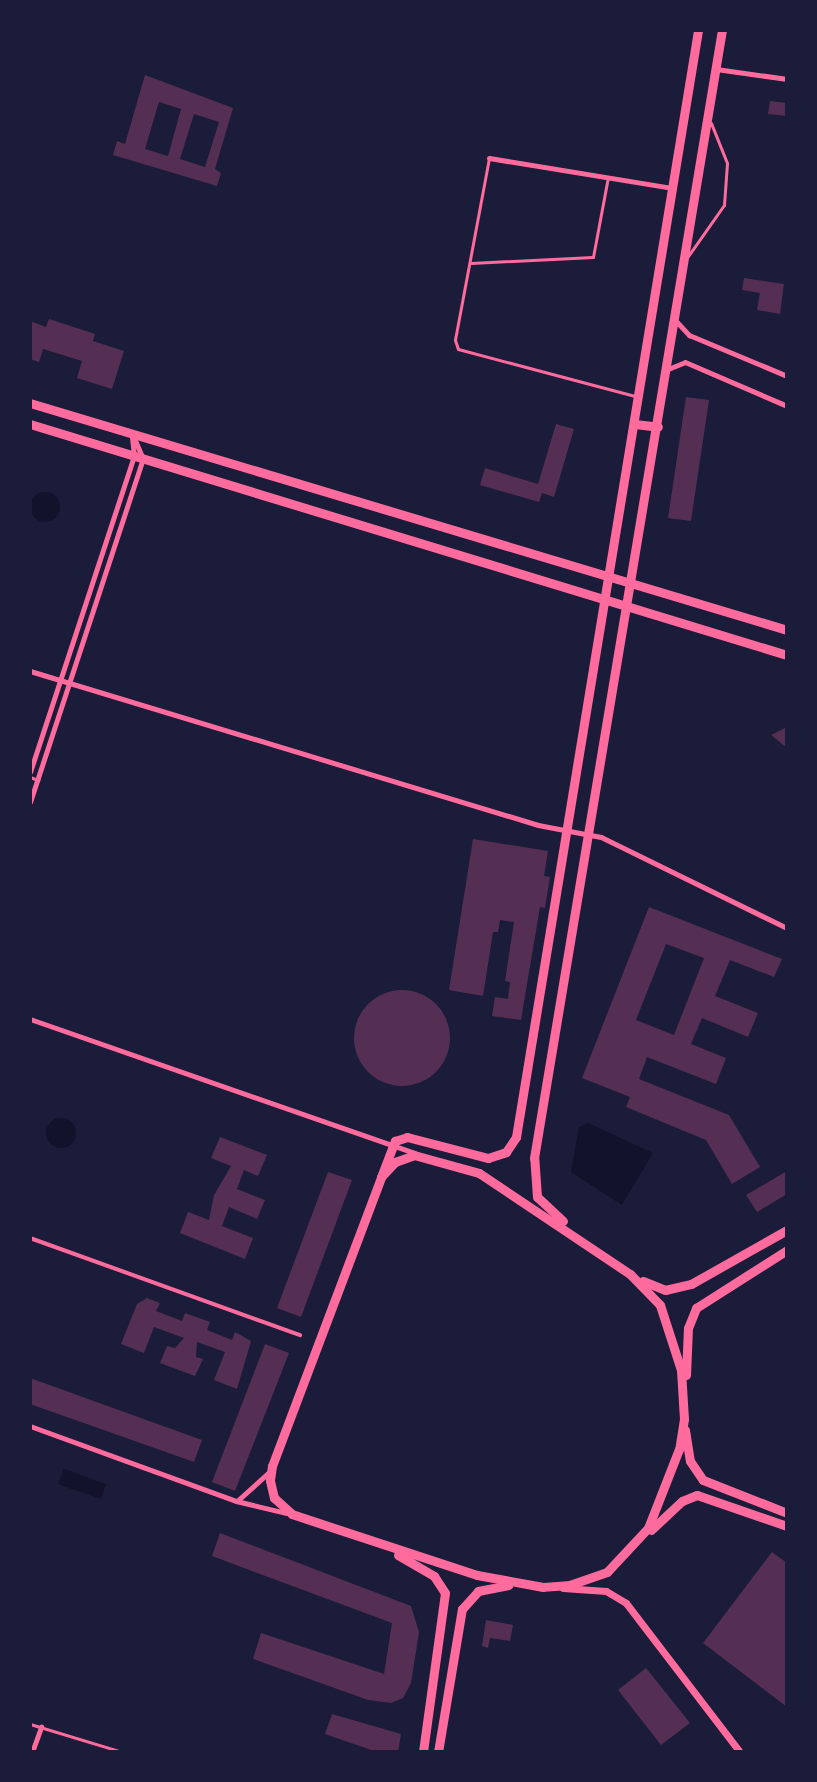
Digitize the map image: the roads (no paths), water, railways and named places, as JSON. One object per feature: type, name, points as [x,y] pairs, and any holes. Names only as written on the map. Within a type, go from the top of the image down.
[{"type":"main road","points":[[698,30],[607,599],[513,1144],[488,1158],[406,1137],[392,1147],[271,1469],[271,1493],[292,1514],[366,1540],[515,1584],[543,1587],[586,1581],[625,1558],[682,1501],[697,1495],[787,1526]]},
{"type":"main road","points":[[605,1257],[542,1204],[533,1181],[722,30]]},
{"type":"main road","points":[[30,403],[787,630]]},
{"type":"main road","points":[[30,424],[787,655]]},
{"type":"main road","points":[[635,424],[658,427]]},
{"type":"main road","points":[[381,1177],[404,1157],[427,1156],[486,1176],[630,1274],[655,1298],[668,1320],[679,1361],[690,1461],[699,1476],[787,1513]]},
{"type":"main road","points":[[630,1274],[663,1289],[680,1288],[787,1230]]},
{"type":"main road","points":[[640,1540],[665,1492],[684,1415],[688,1331],[694,1311],[787,1250]]},
{"type":"main road","points":[[366,1540],[425,1570],[444,1591],[444,1627],[423,1752]]},
{"type":"main road","points":[[438,1752],[462,1609],[478,1591],[515,1584]]},
{"type":"street","points":[[715,69],[787,79]]},
{"type":"street","points":[[489,158],[673,188]]},
{"type":"street","points":[[675,320],[689,335],[787,376]]},
{"type":"street","points":[[667,370],[685,362],[787,406]]},
{"type":"street","points":[[30,802],[71,683],[139,457],[132,432]]},
{"type":"street","points":[[30,774],[139,457]]},
{"type":"street","points":[[30,671],[590,835],[787,928]]},
{"type":"street","points":[[30,1019],[392,1147],[427,1156]]},
{"type":"street","points":[[30,1238],[300,1335]]},
{"type":"street","points":[[30,1426],[236,1501],[292,1514]]},
{"type":"street","points":[[236,1501],[271,1469]]},
{"type":"street","points":[[543,1587],[604,1591],[623,1601],[740,1752]]},
{"type":"street","points":[[32,1752],[41,1727]]},
{"type":"lane","points":[[684,262],[722,211],[729,175],[708,116]]},
{"type":"lane","points":[[489,158],[455,340],[462,353],[639,397]]},
{"type":"lane","points":[[471,263],[593,257],[608,177]]},
{"type":"lane","points":[[30,774],[38,780]]},
{"type":"lane","points":[[30,1724],[122,1752]]}]
